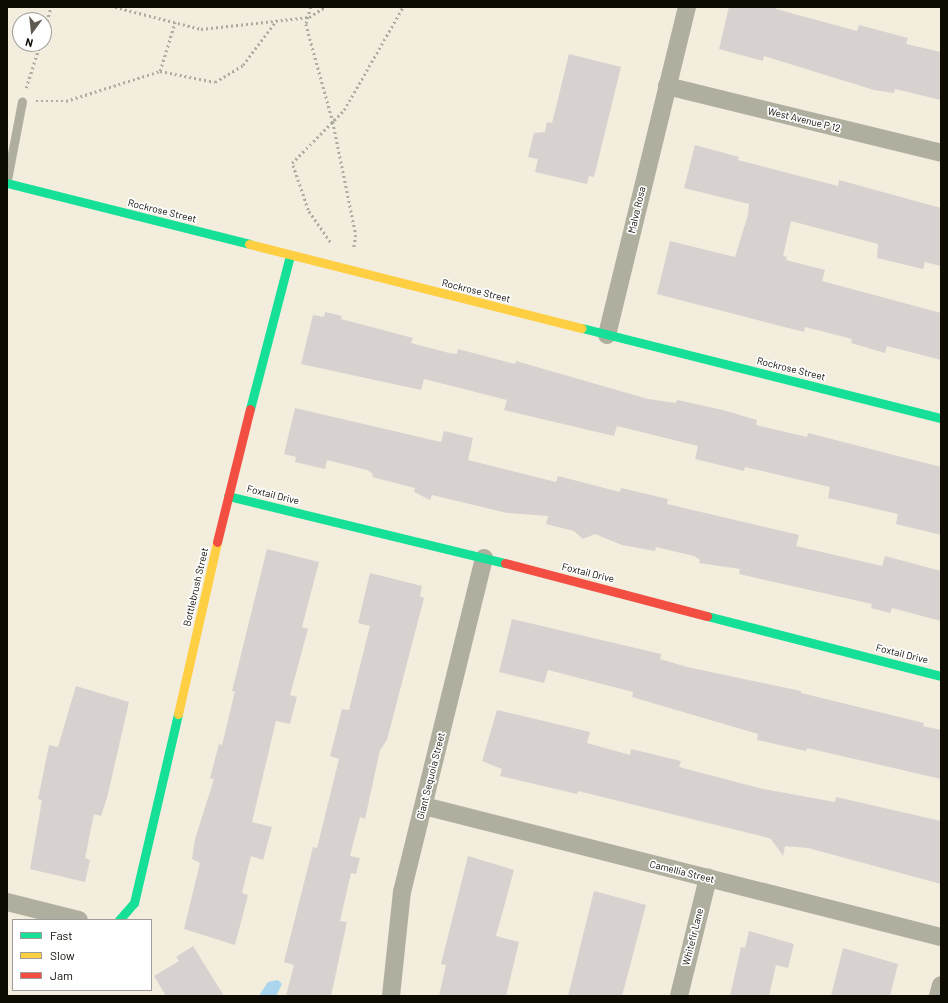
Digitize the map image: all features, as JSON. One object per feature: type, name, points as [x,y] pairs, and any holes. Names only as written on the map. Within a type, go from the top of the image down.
[{"type":"street","name":"Malva Rosa","points":[[607,335],[687,7]]},
{"type":"street","name":"West Avenue P 12","points":[[667,86],[941,154]]},
{"type":"street","name":"Rockrose Street","points":[[7,181],[290,255],[941,418]]},
{"type":"street","name":"Bottlebrush Street","points":[[120,919],[134,903],[228,496],[290,255]]},
{"type":"street","name":"Foxtail Drive","points":[[228,496],[484,558],[941,676]]},
{"type":"street","name":"Giant Sequoia Street","points":[[391,996],[402,892],[484,558]]},
{"type":"street","name":"Camellia Street","points":[[424,806],[941,937]]},
{"type":"street","name":"Whitefir Lane","points":[[679,996],[708,878]]},
{"type":"street","points":[[7,902],[74,919]]},
{"type":"street","points":[[938,996],[941,985]]},
{"type":"lane","points":[[7,181],[22,102]]},
{"type":"path","points":[[115,7],[201,29],[309,17],[324,7]]},
{"type":"path","points":[[311,7],[306,24],[333,122],[356,235],[350,270]]},
{"type":"path","points":[[350,270],[308,210],[292,164],[344,110],[403,7]]},
{"type":"path","points":[[38,52],[22,102],[66,101],[160,71],[215,82],[243,65],[276,20]]},
{"type":"path","points":[[160,71],[175,22]]},
{"type":"water","points":[[278,980],[282,984],[276,996],[259,996],[268,982]]},
{"type":"building","points":[[729,7],[776,7],[776,9],[857,31],[859,25],[908,38],[906,44],[941,52],[941,100],[895,89],[894,93],[874,90],[764,56],[763,61],[719,49]]},
{"type":"building","points":[[569,54],[621,67],[594,177],[589,176],[587,184],[535,172],[538,159],[528,157],[534,133],[545,132],[547,122],[552,123]]},
{"type":"building","points":[[695,145],[739,157],[738,160],[838,186],[839,180],[941,208],[941,266],[925,262],[923,269],[877,258],[878,244],[791,221],[783,256],[787,257],[786,260],[825,270],[822,281],[941,313],[941,360],[887,346],[885,353],[851,343],[852,339],[805,327],[804,332],[657,294],[670,241],[735,257],[748,215],[749,204],[684,188]]},
{"type":"building","points":[[325,312],[342,316],[341,319],[413,338],[411,343],[449,353],[457,354],[458,349],[515,364],[516,361],[648,399],[676,403],[677,400],[723,410],[757,420],[756,425],[807,437],[808,433],[941,467],[941,535],[896,524],[898,514],[828,498],[830,487],[745,467],[744,471],[695,459],[698,446],[617,426],[614,436],[504,410],[507,400],[424,379],[421,390],[301,364],[313,315],[324,317]]},
{"type":"building","points":[[295,408],[441,442],[444,431],[473,438],[468,460],[556,482],[558,476],[620,492],[621,488],[668,499],[667,504],[799,535],[796,546],[882,566],[885,556],[941,571],[941,621],[892,608],[890,613],[871,608],[872,604],[739,574],[740,569],[699,563],[700,560],[694,556],[656,547],[655,551],[622,545],[595,534],[583,539],[574,531],[546,524],[548,516],[507,513],[432,495],[430,500],[414,492],[415,488],[372,477],[373,474],[367,470],[327,460],[325,469],[295,462],[296,457],[284,454]]},
{"type":"building","points":[[267,549],[319,562],[302,627],[308,629],[290,695],[297,697],[290,724],[276,721],[252,822],[272,827],[263,860],[251,856],[242,893],[248,895],[235,945],[184,929],[200,863],[192,859],[195,839],[214,779],[210,778],[219,744],[222,745],[235,691],[232,691]]},
{"type":"building","points":[[370,573],[422,586],[420,596],[424,598],[387,740],[380,750],[365,819],[360,817],[350,856],[360,858],[356,874],[351,873],[340,921],[347,922],[331,996],[286,996],[294,965],[284,962],[313,847],[317,848],[339,759],[330,756],[342,709],[349,710],[370,626],[358,623]]},
{"type":"building","points":[[512,619],[661,654],[660,659],[687,667],[801,691],[801,693],[924,723],[923,726],[941,730],[941,779],[807,748],[806,751],[757,740],[758,734],[632,697],[633,692],[548,670],[544,683],[499,672]]},
{"type":"building","points":[[76,686],[129,702],[107,798],[101,816],[94,814],[85,858],[90,860],[85,882],[30,869],[42,800],[38,799],[49,745],[58,747]]},
{"type":"building","points":[[497,710],[590,732],[587,743],[630,755],[631,749],[681,761],[679,767],[763,789],[835,802],[836,797],[941,821],[941,884],[808,848],[785,846],[783,856],[771,839],[765,837],[578,791],[577,794],[500,776],[502,769],[482,761]]},
{"type":"building","points":[[468,856],[514,870],[496,936],[519,942],[506,996],[439,996],[446,965],[441,964]]},
{"type":"building","points":[[594,891],[646,905],[622,996],[568,996]]},
{"type":"building","points":[[749,931],[794,944],[788,968],[776,965],[769,996],[730,996],[741,947],[745,948]]},
{"type":"building","points":[[193,946],[224,996],[166,996],[154,976],[179,961],[176,957]]},
{"type":"building","points":[[843,948],[898,964],[890,996],[831,996]]},
{"type":"traffic: fast","points":[[7,183],[249,244]]},
{"type":"traffic: fast","points":[[250,409],[290,255]]},
{"type":"traffic: fast","points":[[582,328],[941,418]]},
{"type":"traffic: fast","points":[[228,496],[505,563]]},
{"type":"traffic: fast","points":[[707,616],[941,676]]},
{"type":"traffic: fast","points":[[120,919],[134,903],[178,714]]},
{"type":"traffic: slow","points":[[249,244],[582,328]]},
{"type":"traffic: slow","points":[[178,714],[217,542]]},
{"type":"traffic: jam","points":[[217,542],[250,409]]},
{"type":"traffic: jam","points":[[505,563],[707,616]]}]
